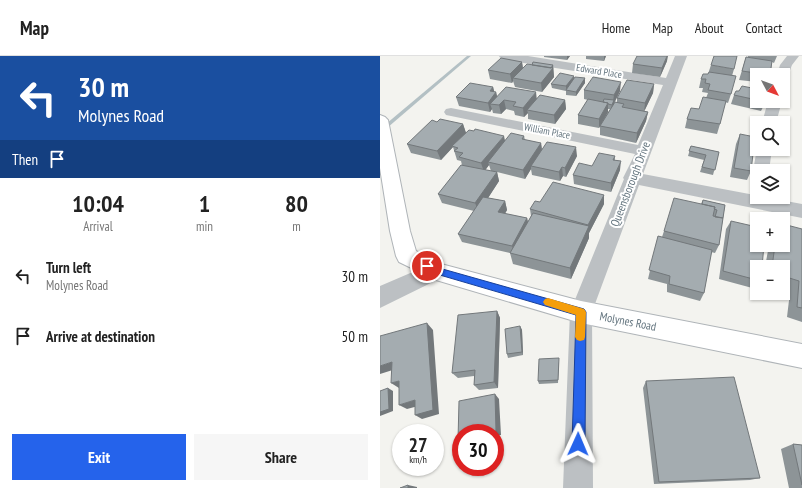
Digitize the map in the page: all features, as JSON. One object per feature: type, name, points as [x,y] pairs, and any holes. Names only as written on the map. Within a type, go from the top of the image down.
[{"type":"main road","name":"Molynes Road","points":[[380,120],[400,231],[407,256],[436,271],[581,312],[802,356]]},
{"type":"street","name":"Edward Place","points":[[505,56],[670,82]]},
{"type":"street","name":"Queensborough Drive","points":[[578,488],[581,312],[642,150],[680,56]]},
{"type":"street","points":[[785,68],[793,56]]},
{"type":"street","name":"William Place","points":[[451,112],[642,150]]},
{"type":"street","points":[[632,178],[750,197]]},
{"type":"street","points":[[777,204],[802,211]]},
{"type":"street","points":[[380,298],[386,293],[436,271]]},
{"type":"building","points":[[637,56],[667,56],[662,68],[633,64]]},
{"type":"building","points":[[714,56],[737,56],[734,69],[711,65]]},
{"type":"building","points":[[746,57],[772,61],[771,68],[750,68],[750,72],[742,71]]},
{"type":"building","points":[[501,58],[522,62],[510,74],[488,70]]},
{"type":"building","points":[[533,62],[553,65],[551,68],[532,65]]},
{"type":"building","points":[[527,64],[553,68],[541,83],[513,78]]},
{"type":"building","points":[[709,72],[736,76],[731,94],[708,90],[710,84],[705,83],[706,79],[701,79],[703,74],[708,74]]},
{"type":"building","points":[[560,73],[574,76],[566,86],[551,84]]},
{"type":"building","points":[[575,77],[585,78],[576,92],[566,90]]},
{"type":"building","points":[[593,77],[621,82],[614,95],[584,90]]},
{"type":"building","points":[[627,80],[654,84],[645,103],[617,98]]},
{"type":"building","points":[[470,83],[493,87],[490,91],[496,92],[488,103],[456,97]]},
{"type":"building","points":[[742,86],[750,88],[750,98],[734,95],[736,91],[739,91]]},
{"type":"building","points":[[506,87],[536,92],[523,108],[513,106],[516,102],[504,100],[499,105],[490,104]]},
{"type":"building","points":[[540,95],[565,100],[554,115],[527,110]]},
{"type":"building","points":[[703,97],[726,101],[720,124],[687,119],[691,108],[699,109]]},
{"type":"building","points":[[588,99],[608,103],[599,119],[578,115]]},
{"type":"building","points":[[604,99],[614,100],[612,105],[603,102]]},
{"type":"building","points":[[615,102],[624,104],[622,107],[648,112],[637,133],[600,126]]},
{"type":"building","points":[[440,119],[463,124],[437,151],[407,144],[432,120],[437,122]]},
{"type":"building","points":[[475,129],[504,136],[481,163],[459,157],[463,153],[454,151],[458,148],[452,146],[469,130],[474,131]]},
{"type":"building","points":[[511,133],[524,136],[522,139],[541,143],[523,170],[488,162]]},
{"type":"building","points":[[740,134],[750,136],[750,156],[753,156],[752,164],[750,164],[750,171],[734,168]]},
{"type":"building","points":[[547,142],[576,147],[565,168],[562,167],[559,172],[531,166]]},
{"type":"building","points":[[691,146],[719,152],[715,170],[702,167],[706,155],[689,151]]},
{"type":"building","points":[[599,153],[615,156],[613,160],[621,161],[611,183],[573,175],[579,163],[592,166]]},
{"type":"building","points":[[461,165],[497,172],[475,203],[438,194]]},
{"type":"building","points":[[553,182],[604,195],[588,225],[530,209],[535,201],[540,202]]},
{"type":"building","points":[[483,197],[505,201],[498,212],[527,218],[512,246],[458,234]]},
{"type":"building","points":[[674,198],[715,207],[713,216],[723,218],[719,245],[664,231]]},
{"type":"building","points":[[703,200],[725,205],[723,218],[715,217],[717,210],[714,209],[715,207],[702,204]]},
{"type":"building","points":[[533,213],[589,226],[570,268],[510,253]]},
{"type":"building","points":[[731,221],[750,225],[750,252],[763,252],[763,260],[750,260],[750,278],[723,271]]},
{"type":"building","points":[[790,226],[802,229],[802,308],[797,307],[799,281],[790,278],[790,260],[773,260],[774,252],[790,252]]},
{"type":"building","points":[[658,236],[712,250],[704,293],[669,284],[670,276],[649,270]]},
{"type":"building","points":[[497,311],[494,382],[474,385],[475,370],[452,373],[458,315]]},
{"type":"building","points":[[427,323],[433,410],[415,415],[415,400],[399,405],[399,381],[391,383],[392,362],[380,366],[380,336]]},
{"type":"building","points":[[520,326],[522,352],[507,354],[505,329]]},
{"type":"building","points":[[559,358],[558,380],[538,381],[539,359]]},
{"type":"building","points":[[734,377],[760,478],[659,482],[646,381]]},
{"type":"building","points":[[388,388],[389,409],[380,412],[380,391]]},
{"type":"building","points":[[495,394],[496,424],[458,424],[459,401]]},
{"type":"building","points":[[793,444],[802,445],[802,485]]},
{"type":"building","points":[[408,485],[408,488],[400,488]]},
{"type":"waterway","points":[[380,132],[469,56]]},
{"type":"slow traffic","points":[[548,302],[581,312],[580,337]]},
{"type":"route","points":[[427,266],[436,271],[581,312],[578,444]]}]
